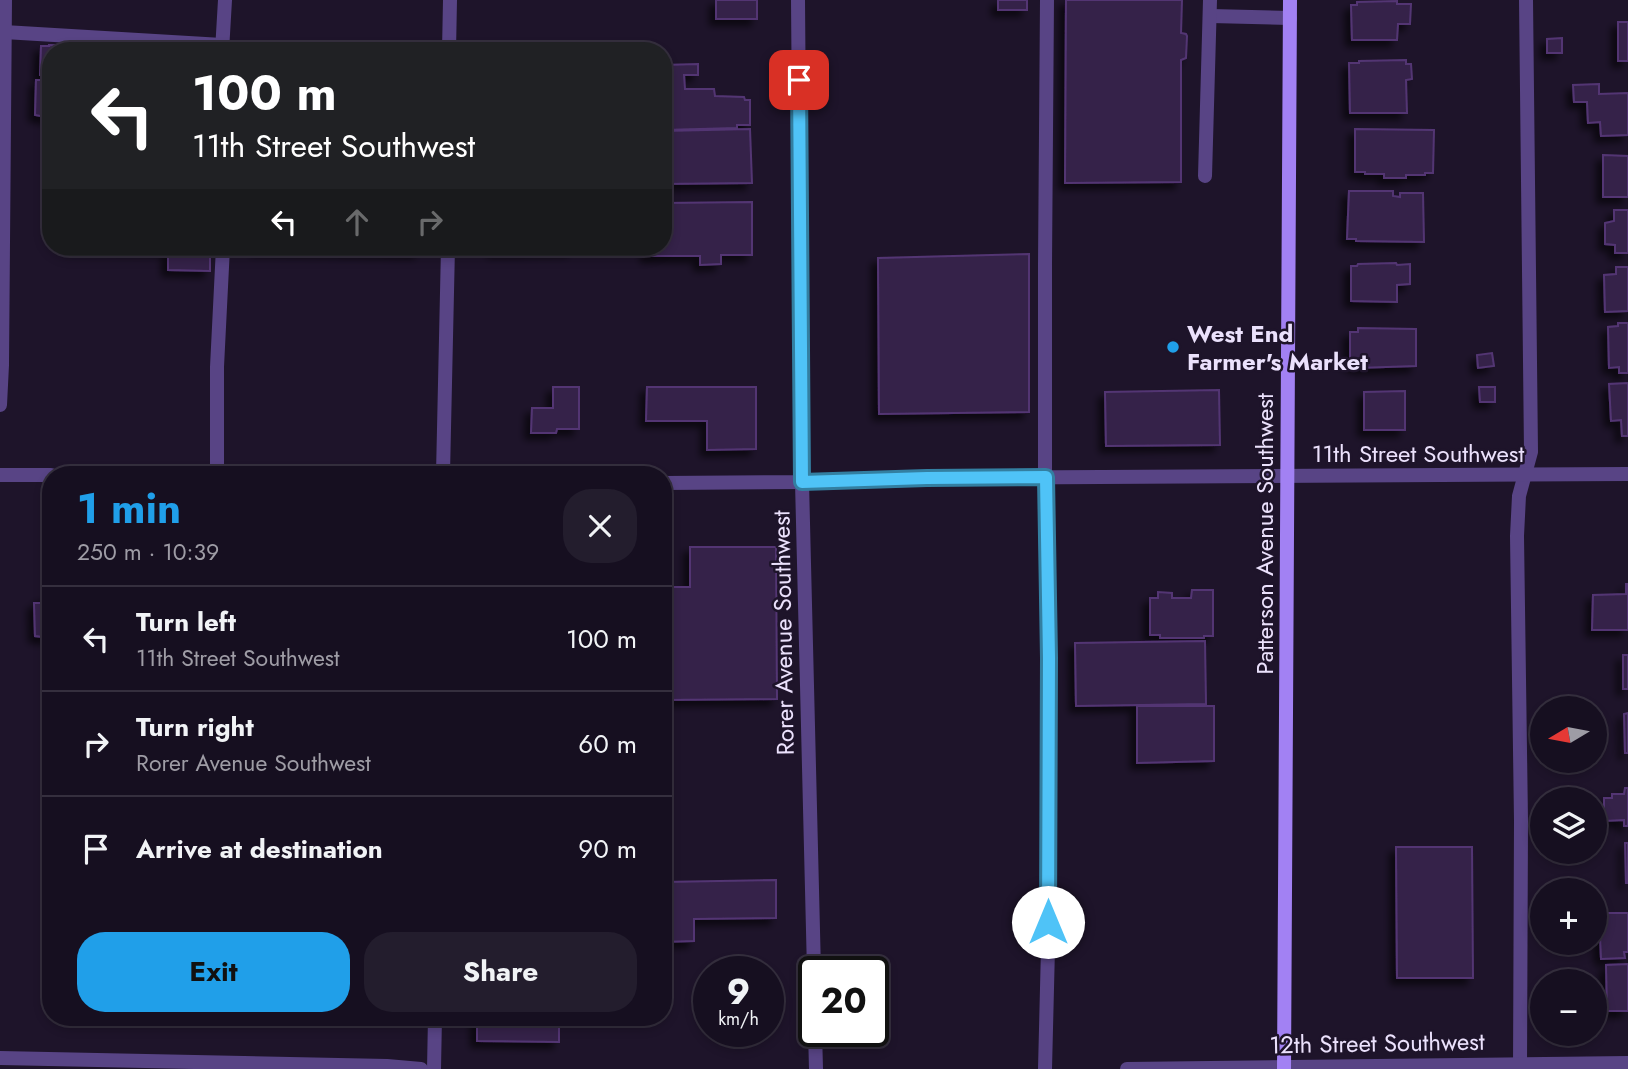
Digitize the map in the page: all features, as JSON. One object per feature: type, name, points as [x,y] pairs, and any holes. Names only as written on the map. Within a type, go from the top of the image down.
[{"type":"main road","name":"Patterson Avenue Southwest","points":[[1284,1068],[1290,0]]},
{"type":"street","points":[[0,405],[5,0]]},
{"type":"street","points":[[222,42],[225,0]]},
{"type":"street","points":[[449,42],[450,0]]},
{"type":"street","name":"Rorer Avenue Southwest","points":[[799,0],[802,482],[814,956]]},
{"type":"street","points":[[1045,1069],[1049,755],[1045,265],[1048,0]]},
{"type":"street","points":[[1205,176],[1210,0]]},
{"type":"street","points":[[1520,1067],[1521,821],[1517,536],[1519,496],[1531,452],[1526,0]]},
{"type":"street","points":[[1211,16],[1290,18]]},
{"type":"street","points":[[4,32],[140,42]]},
{"type":"street","points":[[217,466],[217,366],[223,256]]},
{"type":"street","points":[[443,466],[448,256]]},
{"type":"street","name":"11th Street Southwest","points":[[672,483],[927,478],[1628,474]]},
{"type":"street","points":[[0,475],[42,475]]},
{"type":"street","points":[[434,1069],[435,1026]]},
{"type":"street","points":[[815,1047],[816,1069]]},
{"type":"street","points":[[0,1058],[387,1066],[421,1069]]},
{"type":"street","name":"12th Street Southwest","points":[[1127,1069],[1520,1067],[1628,1063]]},
{"type":"building","points":[[716,0],[757,0],[757,19],[716,19]]},
{"type":"building","points":[[998,0],[1027,0],[1027,10],[998,10]]},
{"type":"building","points":[[1066,0],[1182,0],[1181,33],[1187,36],[1186,58],[1181,60],[1181,182],[1065,183]]},
{"type":"building","points":[[1397,1],[1397,4],[1411,4],[1410,24],[1398,24],[1397,40],[1352,40],[1351,5],[1357,5],[1357,2]]},
{"type":"building","points":[[1618,22],[1628,22],[1628,61],[1618,61]]},
{"type":"building","points":[[1562,38],[1562,53],[1547,53],[1547,39]]},
{"type":"building","points":[[41,46],[42,75],[40,75]]},
{"type":"building","points":[[1406,60],[1406,64],[1411,64],[1412,79],[1406,80],[1407,113],[1350,113],[1349,63]]},
{"type":"building","points":[[698,64],[698,75],[684,75],[685,89],[714,89],[715,96],[744,97],[745,100],[750,100],[750,125],[737,125],[737,128],[672,130],[672,65]]},
{"type":"building","points":[[36,80],[42,80],[42,116],[35,115]]},
{"type":"building","points":[[1599,84],[1599,94],[1628,93],[1628,135],[1601,136],[1600,122],[1588,123],[1587,102],[1574,102],[1573,85]]},
{"type":"building","points":[[750,129],[752,183],[672,184],[672,131]]},
{"type":"building","points":[[1355,129],[1434,130],[1433,173],[1406,175],[1406,178],[1384,178],[1384,174],[1355,172]]},
{"type":"building","points":[[1603,155],[1628,156],[1628,197],[1603,197]]},
{"type":"building","points":[[1349,191],[1393,191],[1393,196],[1400,197],[1400,193],[1423,193],[1424,242],[1347,239]]},
{"type":"building","points":[[752,202],[752,255],[721,255],[721,264],[700,265],[700,256],[672,256],[672,203]]},
{"type":"building","points":[[1614,210],[1628,210],[1628,253],[1615,253],[1615,245],[1605,244],[1605,223],[1614,221]]},
{"type":"building","points":[[1029,254],[1029,412],[879,414],[878,258]]},
{"type":"building","points":[[168,256],[210,256],[210,271],[168,270]]},
{"type":"building","points":[[1410,264],[1410,284],[1397,285],[1397,302],[1351,301],[1351,266]]},
{"type":"building","points":[[1616,267],[1628,267],[1628,311],[1605,312],[1604,275],[1616,274]]},
{"type":"building","points":[[1618,323],[1628,323],[1628,373],[1619,373],[1619,367],[1609,368],[1608,327],[1618,326]]},
{"type":"building","points":[[1358,328],[1416,329],[1416,366],[1357,368],[1358,365],[1350,365],[1350,332],[1358,332]]},
{"type":"building","points":[[1492,353],[1494,366],[1478,368],[1477,355]]},
{"type":"building","points":[[1628,383],[1628,436],[1622,436],[1621,420],[1611,421],[1609,384]]},
{"type":"building","points":[[553,387],[579,387],[579,429],[531,433],[532,408],[553,408]]},
{"type":"building","points":[[647,387],[756,387],[756,449],[707,450],[707,421],[646,421]]},
{"type":"building","points":[[1479,387],[1495,387],[1495,402],[1480,402]]},
{"type":"building","points":[[1219,390],[1220,445],[1106,446],[1105,392]]},
{"type":"building","points":[[1405,391],[1405,430],[1364,430],[1364,392]]},
{"type":"building","points":[[690,547],[776,547],[777,699],[672,700],[672,587],[690,587]]},
{"type":"building","points":[[1626,584],[1628,630],[1592,630],[1593,595],[1626,594]]},
{"type":"building","points":[[1192,590],[1213,590],[1213,636],[1160,638],[1160,635],[1150,635],[1150,598],[1158,598],[1158,592],[1172,593],[1172,598],[1191,598]]},
{"type":"building","points":[[42,597],[42,637],[35,636],[34,603],[41,603]]},
{"type":"building","points":[[1205,641],[1206,704],[1076,706],[1075,643]]},
{"type":"building","points":[[1623,655],[1628,655],[1628,689],[1623,689]]},
{"type":"building","points":[[1137,706],[1214,706],[1214,761],[1137,763]]},
{"type":"building","points":[[1628,713],[1628,753],[1625,753],[1624,714]]},
{"type":"building","points":[[1625,788],[1628,788],[1628,826],[1624,826],[1624,820],[1607,821],[1607,798],[1612,798],[1612,794],[1624,794]]},
{"type":"building","points":[[1625,843],[1628,843],[1628,883],[1626,883]]},
{"type":"building","points":[[1396,847],[1472,847],[1473,978],[1397,978]]},
{"type":"building","points":[[776,880],[776,918],[694,919],[694,941],[672,942],[672,882]]},
{"type":"building","points":[[1607,913],[1628,913],[1628,952],[1624,952],[1625,958],[1601,959],[1601,955],[1607,955]]},
{"type":"building","points":[[1628,964],[1628,1011],[1607,1011],[1606,965]]},
{"type":"building","points":[[477,1026],[559,1026],[559,1042],[477,1041]]},
{"type":"place","name":"West End Farmer's Market","points":[[1173,347]]},
{"type":"route","points":[[799,80],[802,482],[1046,477],[1049,658],[1048,922]]}]
